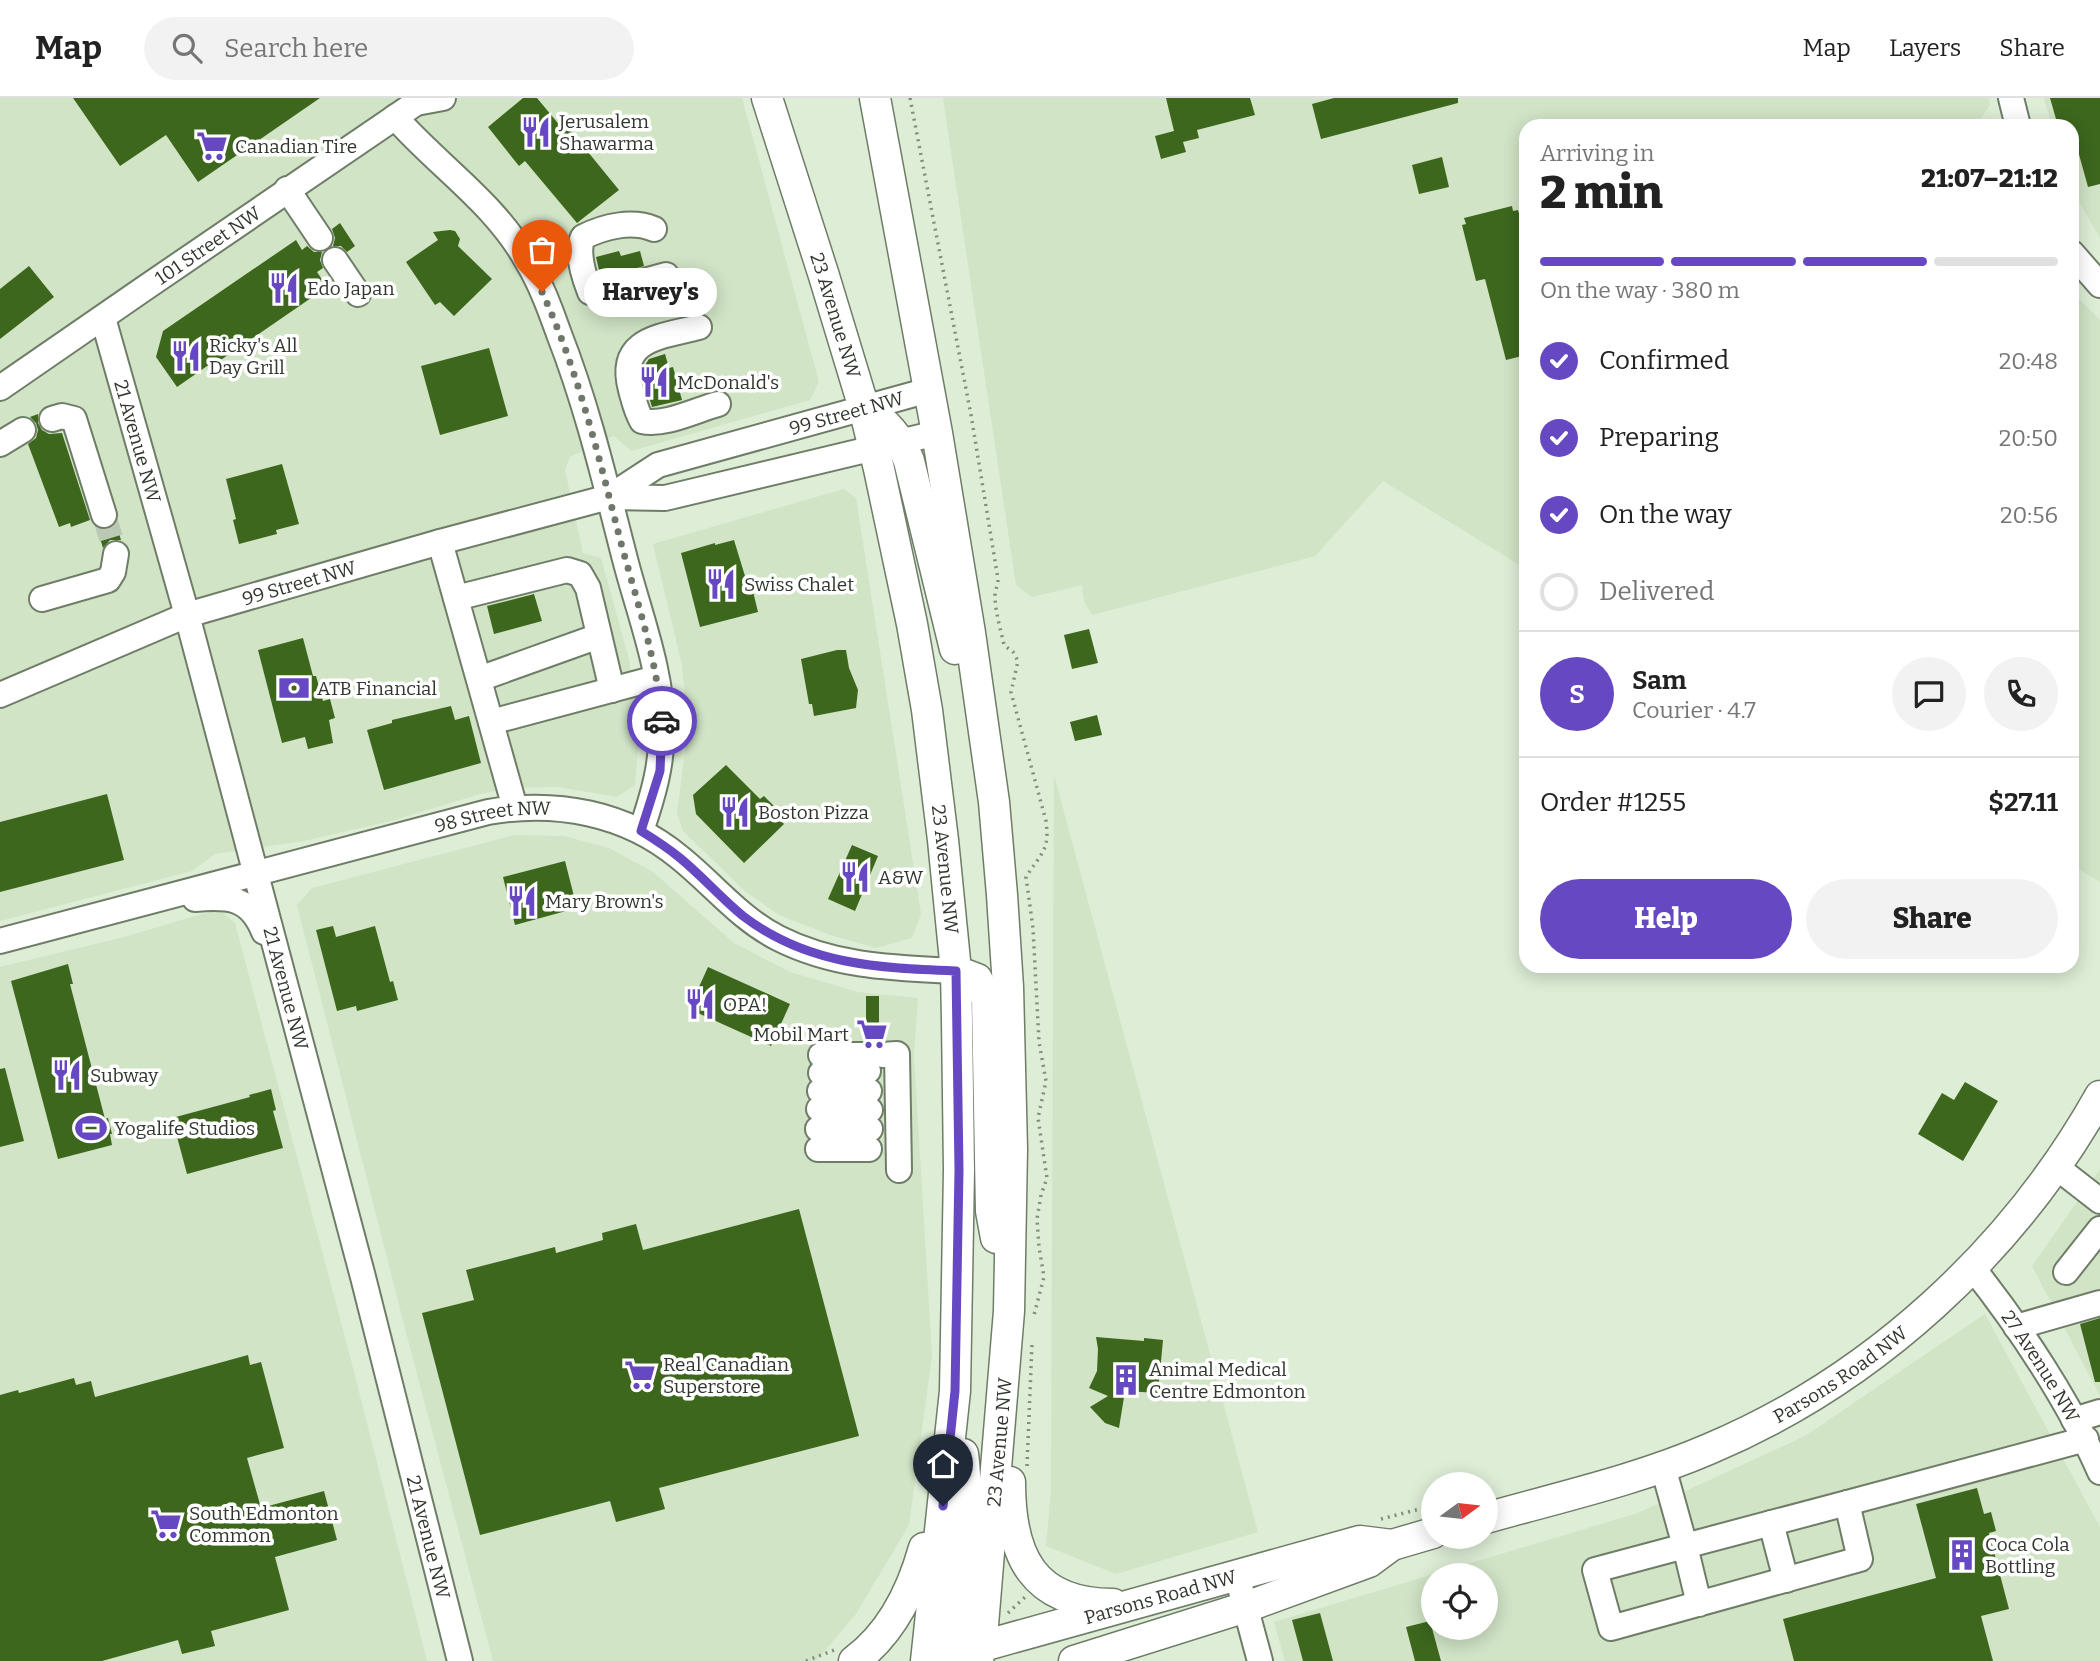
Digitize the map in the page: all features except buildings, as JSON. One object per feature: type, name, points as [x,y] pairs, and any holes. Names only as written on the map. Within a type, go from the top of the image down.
[{"type":"main road","name":"23 Avenue NW","points":[[767,98],[864,408]]},
{"type":"main road","name":"23 Avenue NW","points":[[875,98],[937,433],[970,633],[993,803],[1008,987],[1012,1149],[1009,1325],[961,1658]]},
{"type":"main road","points":[[864,408],[876,416],[887,445],[909,461],[993,803]]},
{"type":"main road","name":"23 Avenue NW","points":[[887,445],[905,588],[927,710],[956,971],[959,1170],[955,1391],[950,1453],[961,1658]]},
{"type":"main road","points":[[956,971],[978,979],[987,999],[991,1210],[1009,1325],[1012,1367],[1010,1504],[1017,1545],[1026,1566],[1048,1587],[1084,1602],[1114,1604],[1172,1592]]},
{"type":"main road","name":"Parsons Road NW","points":[[1498,1515],[1663,1467],[1742,1434],[1820,1391],[1912,1324],[1972,1268],[2055,1167],[2096,1107]]},
{"type":"main road","points":[[955,1391],[966,1478],[961,1658],[1171,1608],[1229,1579]]},
{"type":"main road","points":[[854,1661],[886,1629],[913,1584],[950,1453]]},
{"type":"main road","name":"Parsons Road NW","points":[[1074,1661],[1246,1607],[1369,1562],[1392,1545],[1421,1537]]},
{"type":"main road","name":"Parsons Road NW","points":[[961,1658],[1172,1592],[1229,1579],[1360,1541],[1392,1545]]},
{"type":"main road","points":[[1089,1661],[1157,1634]]},
{"type":"street","name":"101 Street NW","points":[[0,388],[418,100],[443,98]]},
{"type":"street","points":[[2011,98],[2016,119]]},
{"type":"street","points":[[395,117],[489,210],[527,261],[549,306],[576,380],[656,678],[662,726],[660,771],[641,831]]},
{"type":"street","points":[[287,189],[320,238]]},
{"type":"street","points":[[654,229],[641,224],[630,224],[583,237],[580,248],[587,286],[590,292],[601,296],[615,289],[666,275]]},
{"type":"street","points":[[335,260],[358,294]]},
{"type":"street","points":[[2079,261],[2100,285]]},
{"type":"street","name":"21 Avenue NW","points":[[103,317],[187,615],[363,1278],[460,1661]]},
{"type":"street","points":[[700,332],[655,338],[635,349],[627,368],[637,412],[642,421],[664,420],[718,404]]},
{"type":"street","name":"99 Street NW","points":[[609,497],[658,465],[929,390]]},
{"type":"street","points":[[52,419],[62,416],[74,419],[104,515]]},
{"type":"street","points":[[0,443],[23,430]]},
{"type":"street","name":"99 Street NW","points":[[0,695],[187,615],[440,542],[609,497],[664,498],[937,433]]},
{"type":"street","points":[[440,542],[515,808]]},
{"type":"street","points":[[42,599],[108,580],[113,572],[116,554]]},
{"type":"street","points":[[456,598],[567,570],[580,574],[588,588],[612,690]]},
{"type":"street","points":[[479,679],[599,636]]},
{"type":"street","points":[[491,722],[656,678]]},
{"type":"street","name":"98 Street NW","points":[[0,941],[476,815],[515,808],[579,811],[611,818],[641,831],[680,858],[743,915],[789,944],[821,956],[869,967],[956,971]]},
{"type":"street","points":[[149,902],[218,897],[236,900],[249,906],[261,926],[286,988]]},
{"type":"street","points":[[820,1101],[884,1104]]},
{"type":"street","points":[[820,1101],[884,1104]]},
{"type":"street","points":[[820,1101],[884,1104]]},
{"type":"street","points":[[2055,1167],[2100,1201]]},
{"type":"street","points":[[2066,1272],[2100,1229]]},
{"type":"street","name":"27 Avenue NW","points":[[1972,1268],[2016,1327],[2080,1429],[2100,1472]]},
{"type":"street","points":[[2016,1327],[2100,1303]]},
{"type":"street","points":[[1847,1503],[1860,1559],[1611,1628],[1595,1570],[1847,1503],[2080,1429],[2100,1412]]},
{"type":"street","points":[[1663,1467],[1699,1604]]},
{"type":"street","points":[[1771,1523],[1786,1580]]},
{"type":"street","points":[[1229,1579],[1246,1607],[1260,1661]]},
{"type":"path","points":[[910,98],[925,173]]},
{"type":"path","points":[[1000,1621],[1027,1594]]},
{"type":"shaded area","points":[[0,98],[742,98],[819,382],[810,400],[631,451],[614,436],[570,457],[565,470],[583,553],[601,558],[629,659],[640,728],[635,785],[617,797],[557,787],[512,788],[480,794],[395,820],[304,841],[215,854],[192,871],[0,921]]},
{"type":"shaded area","points":[[943,98],[1988,98],[1990,104],[1981,119],[1519,119],[1519,565],[1383,481],[1315,556],[1092,615],[1084,601],[1082,585],[1032,597],[1016,585]]},
{"type":"shaded area","points":[[2044,98],[2100,98],[2100,238],[2079,202],[2079,119],[2050,119]]},
{"type":"shaded area","points":[[2079,299],[2100,320],[2100,882],[2079,869]]},
{"type":"shaded area","points":[[844,489],[856,498],[921,914],[912,938],[876,948],[830,935],[779,915],[746,892],[683,831],[677,813],[688,729],[682,665],[653,544]]},
{"type":"shaded area","points":[[1054,775],[1258,1532],[1116,1574],[1046,1546],[1051,1491]]},
{"type":"shaded area","points":[[515,835],[564,836],[609,848],[653,872],[734,943],[790,972],[858,992],[918,998],[914,1054],[932,1356],[909,1525],[856,1614],[816,1661],[493,1661],[297,905],[312,888]]},
{"type":"shaded area","name":"South Edmonton Common","points":[[219,909],[235,923],[352,1364],[427,1661],[0,1661],[0,967],[124,937]]},
{"type":"shaded area","points":[[2100,1169],[2100,1396],[2032,1266]]},
{"type":"shaded area","points":[[1985,1314],[2100,1527],[2100,1661],[1285,1661],[1274,1622],[1421,1578],[1421,1640],[1498,1640],[1498,1563],[1471,1563],[1638,1513],[1805,1436]]},
{"type":"tunnel","points":[[104,515],[116,554]]},
{"type":"way so far","points":[[542,292],[576,380],[597,450],[656,678],[662,721]]},
{"type":"place","name":"Jerusalem Shawarma","points":[[536,132]]},
{"type":"place","name":"Canadian Tire","points":[[212,146]]},
{"type":"place","name":"Edo Japan","points":[[284,288]]},
{"type":"place","name":"Harvey's","points":[[542,292]]},
{"type":"place","name":"Ricky's All Day Grill","points":[[186,356]]},
{"type":"place","name":"McDonald's","points":[[654,382]]},
{"type":"place","name":"Swiss Chalet","points":[[721,584]]},
{"type":"place","name":"ATB Financial","points":[[294,688]]},
{"type":"place","name":"Boston Pizza","points":[[735,812]]},
{"type":"place","name":"A&W","points":[[855,877]]},
{"type":"place","name":"Mary Brown's","points":[[522,901]]},
{"type":"place","name":"OPA!","points":[[700,1004]]},
{"type":"place","name":"Mobil Mart","points":[[872,1034]]},
{"type":"place","name":"Subway","points":[[67,1075]]},
{"type":"place","name":"Yogalife Studios","points":[[91,1128]]},
{"type":"place","name":"Real Canadian Superstore","points":[[640,1375]]},
{"type":"place","name":"Animal Medical Centre Edmonton","points":[[1126,1380]]},
{"type":"place","name":"South Edmonton Common","points":[[166,1524]]},
{"type":"place","name":"Coca Cola Bottling","points":[[1962,1555]]},
{"type":"route","points":[[662,721],[660,771],[641,831],[680,858],[729,904],[760,928],[789,944],[821,956],[869,967],[956,971],[959,1170],[955,1391],[943,1506]]}]
